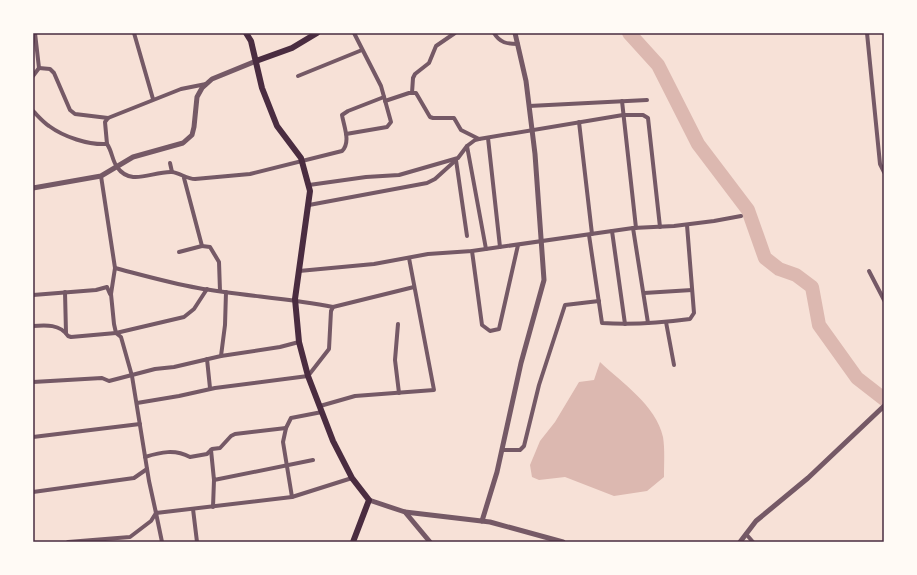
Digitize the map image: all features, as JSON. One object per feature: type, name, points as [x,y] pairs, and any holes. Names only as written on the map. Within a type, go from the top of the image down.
[{"type":"main road","points":[[246,33],[251,41],[262,88],[277,126],[302,161],[309,186],[310,191],[295,299],[299,342],[308,376],[333,441],[352,478],[369,500],[353,542]]},
{"type":"main road","points":[[256,61],[292,48],[317,33]]},
{"type":"street","points":[[33,76],[39,68],[35,33]]},
{"type":"street","points":[[134,33],[153,99]]},
{"type":"street","points":[[346,134],[390,126],[391,119],[381,86],[354,33]]},
{"type":"street","points":[[412,93],[413,78],[415,74],[429,63],[436,46],[455,33]]},
{"type":"street","points":[[494,33],[500,41],[507,44],[518,44]]},
{"type":"street","points":[[482,521],[502,450],[521,363],[544,280],[532,130],[526,81],[515,33]]},
{"type":"street","points":[[867,33],[880,164],[884,172]]},
{"type":"street","points":[[298,76],[362,50]]},
{"type":"street","points":[[33,188],[101,176],[133,157],[179,145],[188,140],[194,127],[197,97],[206,84],[212,79],[256,61]]},
{"type":"street","points":[[39,68],[50,69],[54,73],[70,110],[75,114],[108,118],[181,89],[206,84]]},
{"type":"street","points":[[108,118],[105,122],[106,144],[117,167],[130,177],[138,178],[172,172],[184,178],[195,180],[250,174],[342,151],[346,147],[346,134],[342,115],[344,113],[385,99],[412,93],[418,95],[430,116],[434,118],[454,118],[461,130],[479,139]]},
{"type":"street","points":[[529,106],[647,100]]},
{"type":"street","points":[[622,101],[635,228],[648,323]]},
{"type":"street","points":[[33,111],[48,126],[64,134],[97,145],[106,144]]},
{"type":"street","points":[[308,205],[427,183],[435,179],[457,159],[467,146],[475,140],[623,115],[643,115],[648,118],[660,227]]},
{"type":"street","points":[[579,122],[590,234],[602,323],[625,324],[666,322],[690,319],[693,317],[694,313],[687,225]]},
{"type":"street","points":[[488,138],[500,247]]},
{"type":"street","points":[[467,146],[486,249]]},
{"type":"street","points":[[309,186],[366,177],[399,175],[457,159]]},
{"type":"street","points":[[457,159],[467,236]]},
{"type":"street","points":[[170,163],[172,172]]},
{"type":"street","points":[[101,176],[115,268],[111,294],[116,332],[121,338],[132,376],[147,469],[162,542]]},
{"type":"street","points":[[184,178],[202,246]]},
{"type":"street","points":[[299,271],[374,264],[428,254],[472,251],[635,228],[687,225],[741,216]]},
{"type":"street","points":[[612,231],[625,324]]},
{"type":"street","points":[[472,251],[482,325],[490,331],[499,330],[518,245]]},
{"type":"street","points":[[179,252],[202,246],[210,246],[219,262],[220,291]]},
{"type":"street","points":[[292,497],[283,442],[286,428],[292,418],[355,396],[434,390],[409,258]]},
{"type":"street","points":[[115,268],[207,289],[295,299],[333,306],[414,287]]},
{"type":"street","points":[[869,271],[884,300]]},
{"type":"street","points":[[33,295],[96,290],[107,287],[111,294]]},
{"type":"street","points":[[33,326],[56,327],[63,329],[71,337],[116,332],[184,318],[194,309],[207,289]]},
{"type":"street","points":[[644,293],[692,290]]},
{"type":"street","points":[[65,292],[66,333]]},
{"type":"street","points":[[221,356],[225,325],[226,292]]},
{"type":"street","points":[[502,450],[520,450],[524,446],[539,385],[566,305],[599,301]]},
{"type":"street","points":[[137,403],[179,396],[210,388],[308,376],[329,349],[330,311],[333,306]]},
{"type":"street","points":[[666,322],[674,365]]},
{"type":"street","points":[[398,324],[395,360],[399,393]]},
{"type":"street","points":[[33,382],[102,378],[109,381],[156,369],[174,367],[221,356],[280,347],[299,342]]},
{"type":"street","points":[[207,359],[210,388]]},
{"type":"street","points":[[740,542],[756,522],[808,478],[884,406]]},
{"type":"street","points":[[33,437],[140,424]]},
{"type":"street","points":[[145,457],[159,452],[180,451],[190,457],[207,454],[211,450],[220,448],[231,436],[235,434],[286,428]]},
{"type":"street","points":[[211,450],[214,480],[213,507]]},
{"type":"street","points":[[214,480],[314,460]]},
{"type":"street","points":[[33,492],[134,478],[147,469]]},
{"type":"street","points":[[156,513],[292,497],[352,478]]},
{"type":"street","points":[[369,500],[384,503],[405,512],[482,521],[563,542]]},
{"type":"street","points":[[193,509],[197,542]]},
{"type":"street","points":[[405,512],[430,542]]},
{"type":"street","points":[[68,542],[130,537],[151,521],[156,513]]},
{"type":"street","points":[[746,534],[753,542]]},
{"type":"shaded area","points":[[600,362],[637,395],[646,405],[659,425],[664,442],[664,477],[647,491],[614,496],[565,477],[539,480],[532,477],[530,465],[540,441],[555,422],[579,382],[594,380]]},
{"type":"waterway","points":[[629,33],[658,65],[698,144],[748,210],[765,258],[779,269],[796,275],[812,287],[819,325],[857,378],[884,399]]}]
